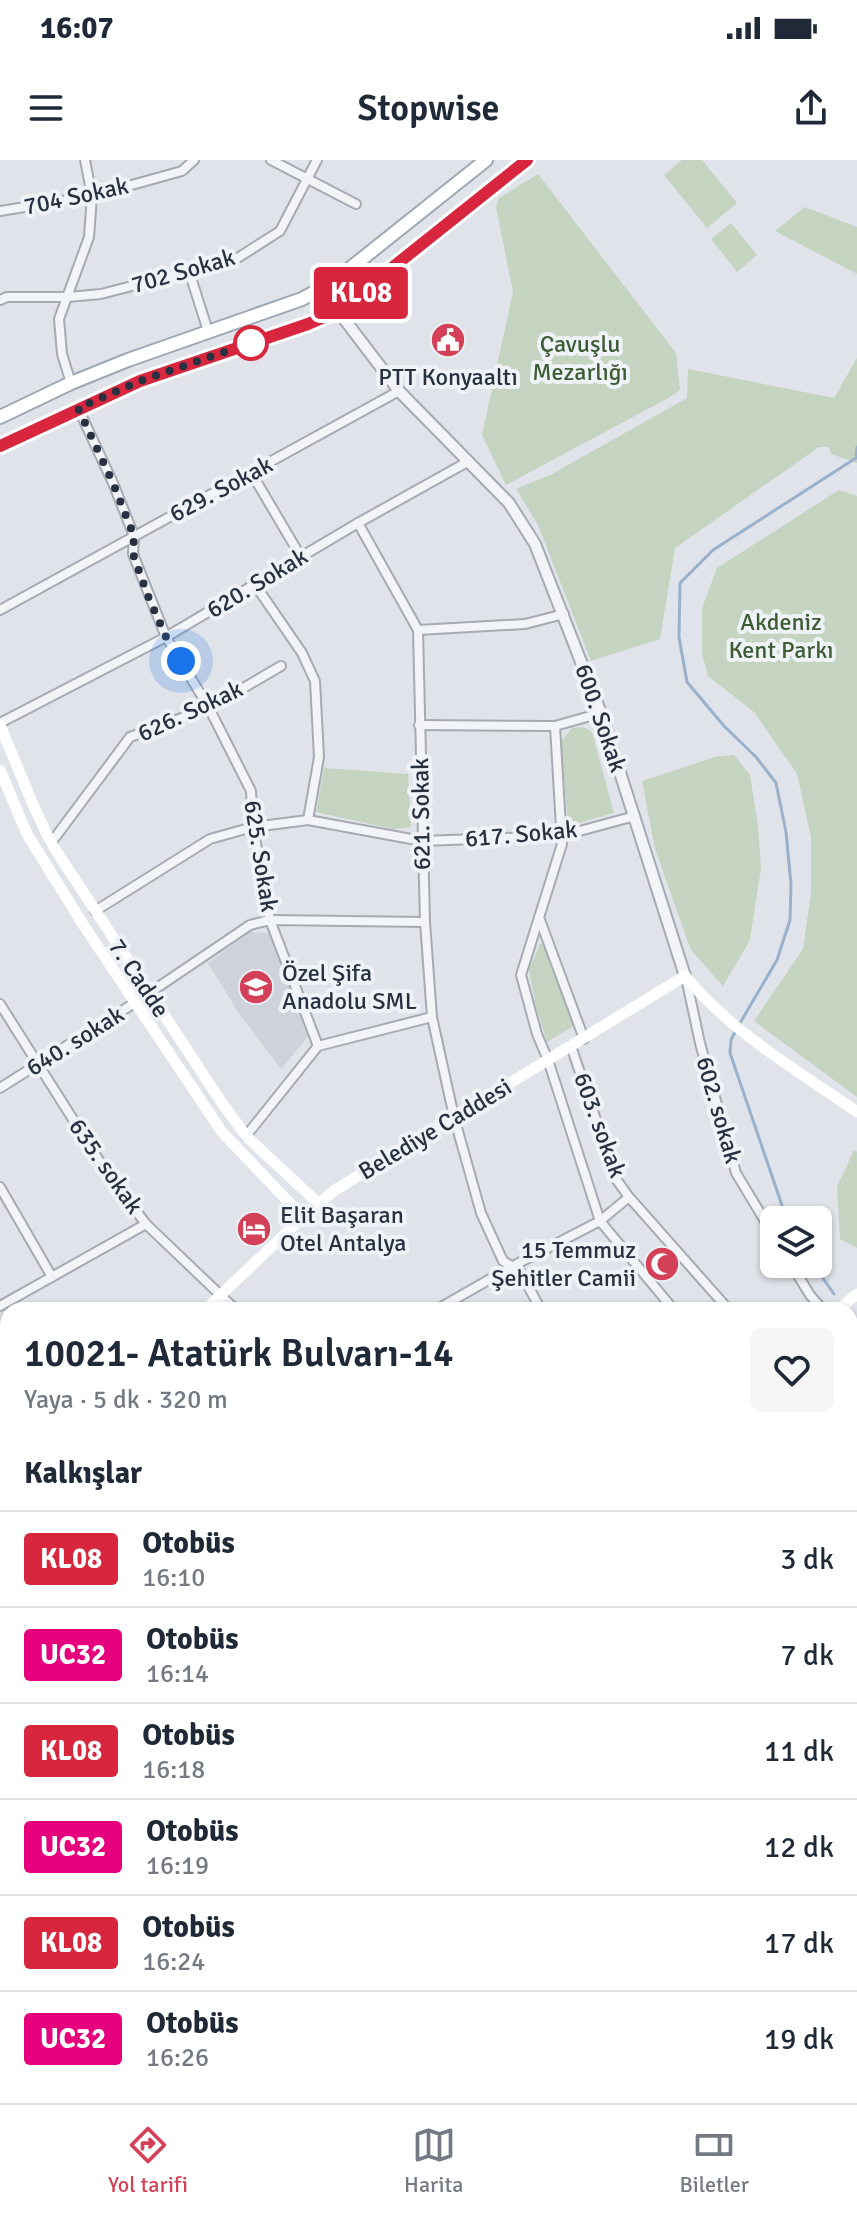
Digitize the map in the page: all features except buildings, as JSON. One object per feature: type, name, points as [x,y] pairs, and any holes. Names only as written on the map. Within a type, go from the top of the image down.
[{"type":"main road","points":[[0,417],[128,360],[302,299],[333,282],[486,160]]},
{"type":"main road","points":[[0,446],[140,381],[338,311],[527,160]]},
{"type":"main road","name":"7. Cadde","points":[[0,724],[51,843],[149,993],[246,1136],[318,1203]]},
{"type":"main road","name":"7. Cadde","points":[[0,770],[27,834],[84,926],[222,1132],[303,1217]]},
{"type":"main road","name":"600. Sokak","points":[[685,976],[716,1010],[750,1039],[857,1112]]},
{"type":"main road","name":"Belediye Caddesi","points":[[214,1302],[335,1190],[685,976]]},
{"type":"street","points":[[71,383],[64,362],[59,319],[89,237],[92,196],[85,160]]},
{"type":"street","name":"704 Sokak","points":[[0,211],[92,196],[182,171],[194,160]]},
{"type":"street","points":[[271,160],[356,204]]},
{"type":"street","name":"702 Sokak","points":[[0,300],[7,297],[101,294],[236,259],[280,231],[317,160]]},
{"type":"street","points":[[189,271],[208,331]]},
{"type":"street","name":"600. Sokak","points":[[338,311],[399,391],[509,503],[535,544],[601,713],[685,976]]},
{"type":"street","name":"629. Sokak","points":[[0,610],[399,391]]},
{"type":"street","name":"625. Sokak","points":[[78,408],[134,536],[133,554],[166,637],[209,708],[251,791],[253,827],[270,920],[318,1046]]},
{"type":"street","name":"620. Sokak","points":[[0,724],[166,637],[469,461]]},
{"type":"street","points":[[252,474],[301,557]]},
{"type":"street","name":"621. Sokak","points":[[358,523],[418,630],[422,841],[432,1017],[454,1117],[481,1213],[503,1261],[520,1271],[537,1302]]},
{"type":"street","points":[[256,586],[302,653],[315,681],[319,757],[308,820]]},
{"type":"street","points":[[418,630],[525,624],[564,614]]},
{"type":"street","name":"626. Sokak","points":[[51,843],[130,737],[209,708],[281,666]]},
{"type":"street","points":[[419,725],[555,726],[601,713]]},
{"type":"street","points":[[555,726],[562,844],[521,975],[537,1034],[600,1221],[667,1302]]},
{"type":"street","name":"617. Sokak","points":[[95,911],[210,839],[253,827],[308,820],[422,841],[561,836],[635,816]]},
{"type":"street","points":[[270,920],[425,922]]},
{"type":"street","name":"640. sokak","points":[[0,1088],[250,925],[270,920]]},
{"type":"street","points":[[539,920],[584,1039]]},
{"type":"street","name":"602. sokak","points":[[685,976],[736,1173],[760,1213]]},
{"type":"street","name":"635. sokak","points":[[0,1004],[105,1170],[146,1224],[229,1302]]},
{"type":"street","points":[[246,1136],[318,1046],[432,1017]]},
{"type":"street","name":"603. sokak","points":[[571,1046],[616,1179],[722,1302]]},
{"type":"street","points":[[0,1187],[52,1277]]},
{"type":"street","points":[[450,1302],[600,1221],[629,1197]]},
{"type":"street","points":[[7,1302],[146,1224]]},
{"type":"street","points":[[800,1278],[816,1302]]},
{"type":"shaded area","name":"Özel Şifa Anadolu SML","points":[[250,932],[270,933],[308,1037],[281,1069],[238,1012],[208,963]]},
{"type":"green space","points":[[682,160],[702,160],[737,203],[707,228],[664,175]]},
{"type":"green space","name":"Çavuşlu Mezarlığı","points":[[538,174],[676,353],[680,390],[506,485],[482,435],[513,292],[496,207],[499,198]]},
{"type":"green space","points":[[805,207],[857,227],[857,274],[775,231]]},
{"type":"green space","points":[[731,223],[757,255],[737,272],[711,239]]},
{"type":"green space","points":[[857,358],[857,463],[831,454],[829,447],[819,447],[675,548],[660,639],[591,661],[538,525],[516,489],[552,474],[687,398],[688,369],[834,398]]},
{"type":"green space","name":"Akdeniz Kent Parkı","points":[[839,490],[857,496],[857,1097],[754,1021],[803,949],[811,893],[811,837],[797,774],[754,712],[708,676],[702,653],[702,608],[717,568]]},
{"type":"green space","points":[[581,727],[592,732],[614,813],[568,826],[561,741],[572,728]]},
{"type":"green space","points":[[734,755],[750,775],[761,868],[750,940],[723,986],[691,950],[655,849],[642,781],[715,757]]},
{"type":"green space","points":[[324,768],[408,774],[411,827],[393,829],[316,812]]},
{"type":"green space","points":[[544,943],[575,1025],[547,1042],[529,969],[540,944]]},
{"type":"green space","points":[[854,1150],[857,1152],[857,1248],[840,1239],[837,1187]]},
{"type":"waterway","points":[[740,1023],[777,960],[790,920],[791,884],[786,832],[776,783],[687,682],[679,637],[680,583],[713,550],[856,458],[857,447]]},
{"type":"waterway","points":[[736,1030],[730,1053],[782,1206]]},
{"type":"waterway","points":[[823,1278],[834,1294]]},
{"type":"bus line","name":"KL08","points":[[0,446],[140,381],[338,311],[527,160]]},
{"type":"place","name":"PTT Konyaaltı","points":[[448,340]]},
{"type":"place","name":"Özel Şifa Anadolu SML","points":[[256,987]]},
{"type":"place","name":"Elit Başaran Otel Antalya","points":[[254,1229]]},
{"type":"place","name":"15 Temmuz Şehitler Camii","points":[[662,1264]]},
{"type":"route","points":[[181,661],[166,637],[148,596],[133,554],[134,536],[78,408],[140,381],[251,343]]}]
